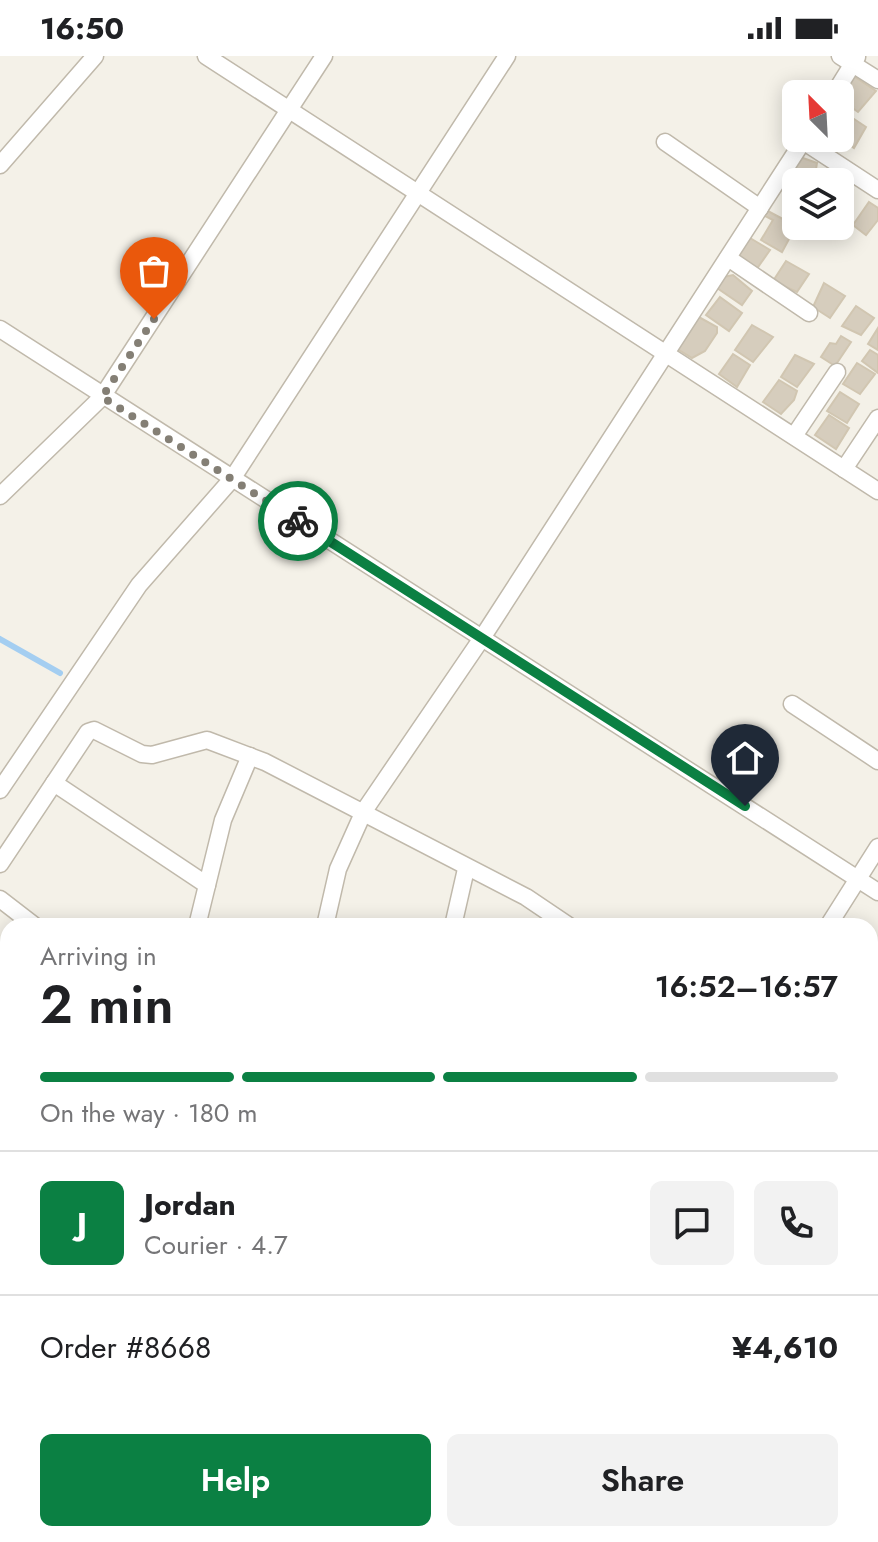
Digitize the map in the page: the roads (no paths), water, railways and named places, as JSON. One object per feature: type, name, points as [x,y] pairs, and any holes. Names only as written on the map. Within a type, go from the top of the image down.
[{"type":"street","points":[[0,165],[95,56]]},
{"type":"street","points":[[206,56],[878,491]]},
{"type":"street","points":[[0,496],[102,397],[324,56]]},
{"type":"street","points":[[0,790],[139,585],[232,479],[507,56]]},
{"type":"street","points":[[840,80],[850,59],[878,80]]},
{"type":"street","points":[[665,142],[760,208]]},
{"type":"street","points":[[327,918],[338,869],[364,811],[482,638],[796,152]]},
{"type":"street","points":[[822,152],[878,190]]},
{"type":"street","points":[[728,258],[809,313]]},
{"type":"street","points":[[0,329],[878,892]]},
{"type":"street","points":[[794,436],[837,372]]},
{"type":"street","points":[[844,469],[878,418]]},
{"type":"street","points":[[792,704],[878,761]]},
{"type":"street","points":[[0,864],[88,732],[94,730],[142,754],[152,755],[207,740],[250,756],[364,811],[466,869],[526,897],[557,918]]},
{"type":"street","points":[[199,918],[223,820],[250,756]]},
{"type":"street","points":[[54,783],[207,885]]},
{"type":"street","points":[[833,918],[878,847]]},
{"type":"street","points":[[455,918],[466,869]]},
{"type":"street","points":[[0,899],[25,918]]},
{"type":"waterway","points":[[0,639],[60,673]]}]
